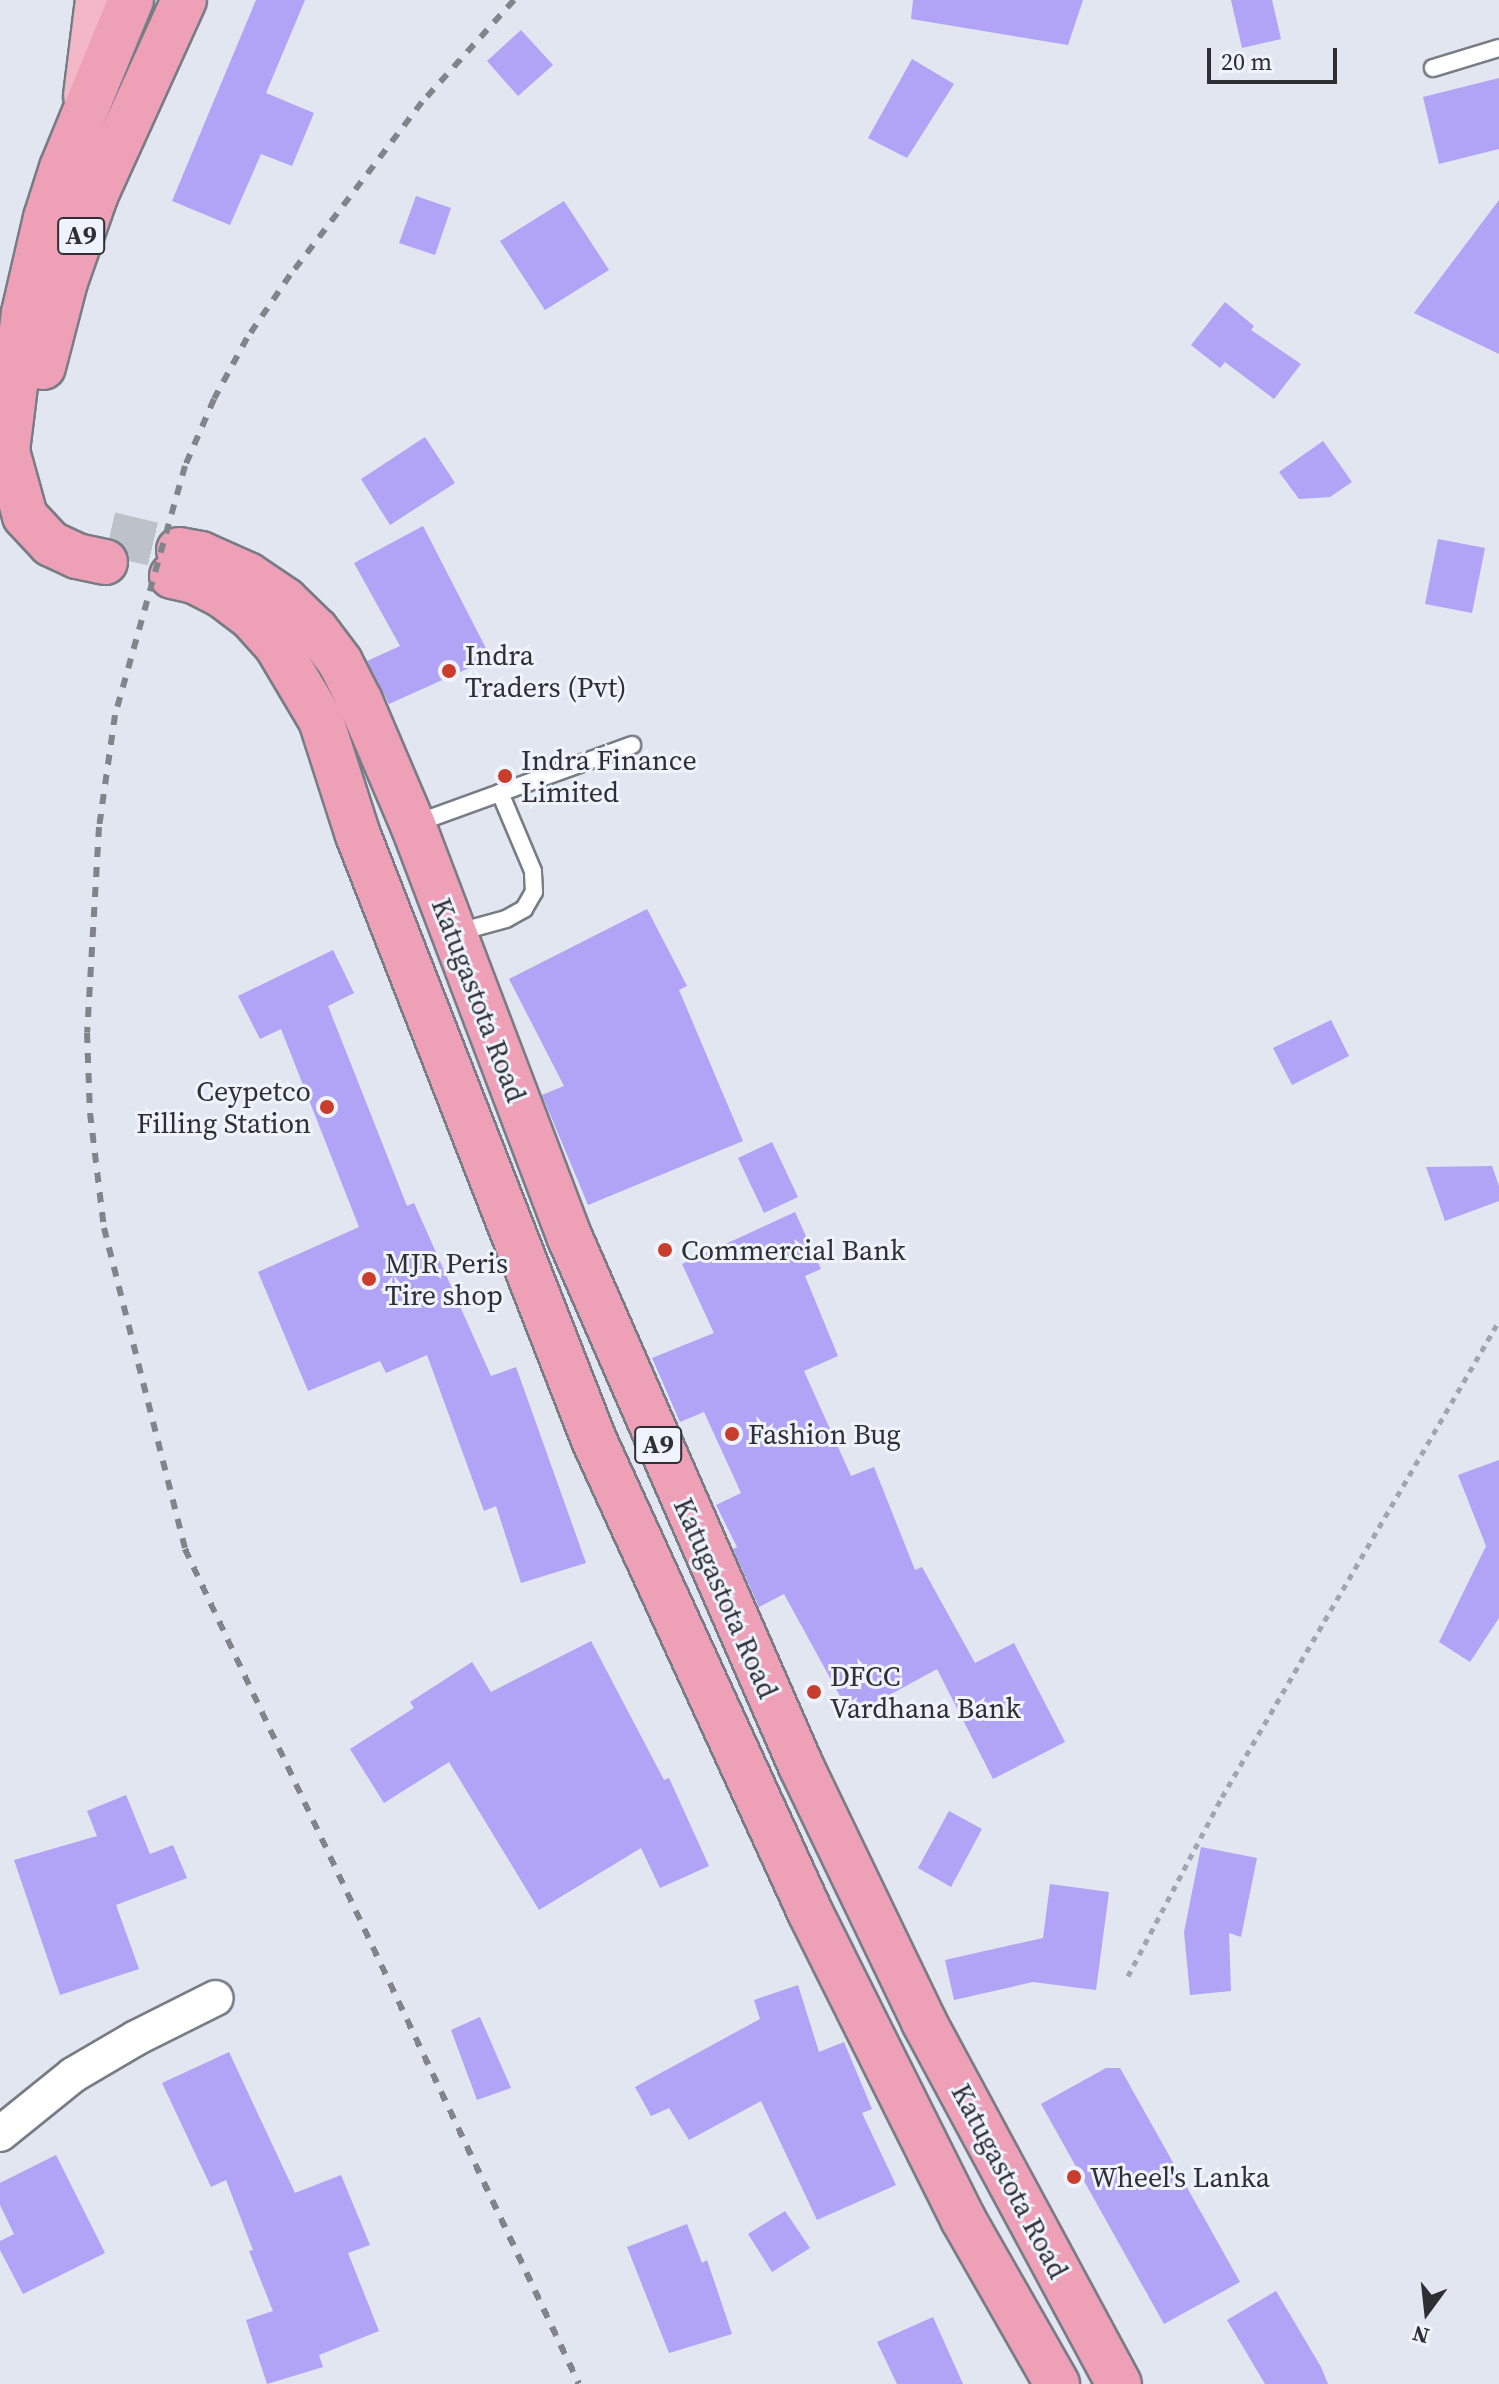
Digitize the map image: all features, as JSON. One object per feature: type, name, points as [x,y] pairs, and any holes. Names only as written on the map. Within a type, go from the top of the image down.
[{"type":"highway","name":"A9","points":[[131,0],[62,168],[36,260],[13,380],[7,451],[25,516],[51,544],[77,556],[108,548],[60,512],[44,486],[36,453],[42,373],[65,282],[96,194],[184,0]]},
{"type":"highway","name":"Katugastota Road","points":[[1057,2384],[963,2219],[810,1912],[594,1440],[358,835],[321,720],[283,655],[252,618],[223,596],[194,581],[174,563],[201,554],[248,575],[285,600],[316,630],[340,662],[413,825],[612,1340],[801,1766],[924,2022],[1119,2384]]},
{"type":"main road","points":[[84,114],[98,0]]},
{"type":"street","points":[[0,2134],[73,2075],[136,2038],[216,1998]]},
{"type":"lane","points":[[1433,68],[1499,48]]},
{"type":"lane","points":[[413,825],[632,745]]},
{"type":"lane","points":[[453,933],[506,919],[524,909],[534,892],[533,871],[500,793]]},
{"type":"path","points":[[1128,1976],[1230,1783],[1499,1321]]},
{"type":"building","points":[[256,0],[305,0],[266,93],[314,113],[292,166],[261,154],[230,225],[172,201]]},
{"type":"building","points":[[913,0],[1083,0],[1068,45],[911,19]]},
{"type":"building","points":[[1231,0],[1272,0],[1281,39],[1242,48]]},
{"type":"building","points":[[521,30],[553,65],[518,96],[487,61]]},
{"type":"building","points":[[912,59],[954,84],[907,158],[868,138]]},
{"type":"building","points":[[1499,78],[1499,149],[1439,164],[1423,97]]},
{"type":"building","points":[[416,196],[451,208],[435,255],[399,243]]},
{"type":"building","points":[[1499,200],[1499,354],[1414,313]]},
{"type":"building","points":[[564,201],[609,270],[545,310],[500,241]]},
{"type":"building","points":[[1225,302],[1254,326],[1251,330],[1301,364],[1274,399],[1225,362],[1220,368],[1191,345]]},
{"type":"building","points":[[425,437],[455,483],[390,525],[361,479]]},
{"type":"building","points":[[1323,441],[1352,482],[1330,497],[1299,499],[1279,472]]},
{"type":"building","points":[[423,526],[491,658],[389,704],[367,661],[400,646],[354,563]]},
{"type":"building","points":[[1438,539],[1485,548],[1472,613],[1425,604]]},
{"type":"building","points":[[647,909],[687,986],[679,990],[743,1141],[588,1205],[542,1095],[564,1086],[509,979]]},
{"type":"building","points":[[333,950],[354,993],[328,1006],[407,1206],[414,1203],[491,1376],[516,1367],[586,1563],[521,1583],[496,1506],[484,1511],[427,1355],[386,1373],[380,1361],[308,1391],[258,1272],[359,1227],[281,1029],[260,1039],[238,996]]},
{"type":"building","points":[[1331,1020],[1349,1056],[1292,1085],[1273,1048]]},
{"type":"building","points":[[772,1142],[798,1197],[764,1213],[738,1158]]},
{"type":"building","points":[[1492,1166],[1499,1186],[1499,1201],[1445,1221],[1426,1167]]},
{"type":"building","points":[[795,1212],[821,1269],[805,1276],[838,1356],[804,1371],[851,1476],[874,1467],[915,1570],[922,1567],[975,1663],[1014,1643],[1065,1742],[993,1779],[937,1669],[851,1716],[784,1594],[759,1607],[733,1549],[737,1547],[716,1505],[741,1493],[704,1412],[680,1422],[652,1358],[714,1333],[682,1264]]},
{"type":"building","points":[[1499,1460],[1499,1618],[1470,1662],[1439,1642],[1486,1546],[1458,1475]]},
{"type":"building","points":[[591,1641],[664,1780],[669,1778],[709,1866],[660,1888],[641,1848],[539,1910],[449,1762],[384,1803],[350,1749],[414,1708],[410,1702],[472,1662],[491,1692]]},
{"type":"building","points":[[126,1795],[150,1854],[173,1845],[187,1878],[116,1905],[139,1969],[60,1995],[14,1860],[97,1836],[87,1811]]},
{"type":"building","points":[[949,1811],[982,1829],[951,1887],[918,1868]]},
{"type":"building","points":[[1201,1847],[1257,1858],[1241,1937],[1229,1933],[1231,1991],[1190,1995],[1184,1932]]},
{"type":"building","points":[[1050,1884],[1109,1892],[1096,1990],[1033,1982],[954,2000],[945,1960],[1043,1938]]},
{"type":"building","points":[[798,1985],[819,2052],[844,2042],[872,2109],[862,2113],[896,2185],[817,2220],[761,2101],[689,2140],[669,2108],[651,2116],[635,2087],[760,2019],[754,2000]]},
{"type":"building","points":[[480,2017],[511,2088],[477,2100],[451,2030]]},
{"type":"building","points":[[229,2052],[295,2193],[341,2175],[370,2245],[348,2253],[379,2331],[319,2355],[323,2367],[267,2384],[246,2320],[273,2311],[249,2251],[253,2250],[226,2180],[211,2187],[162,2083]]},
{"type":"building","points":[[1106,2068],[1120,2068],[1240,2282],[1164,2324],[1041,2104]]},
{"type":"building","points":[[56,2155],[105,2253],[23,2294],[0,2250],[0,2241],[14,2234],[0,2205],[0,2183]]},
{"type":"building","points":[[785,2211],[810,2248],[772,2272],[748,2234]]},
{"type":"building","points":[[687,2224],[702,2263],[707,2260],[732,2334],[669,2353],[627,2247]]},
{"type":"building","points":[[1276,2291],[1328,2384],[1265,2384],[1227,2320]]},
{"type":"building","points":[[933,2317],[963,2384],[897,2384],[877,2342]]},
{"type":"tunnel","points":[[110,534],[179,550]]},
{"type":"railway","points":[[514,0],[422,102],[290,275],[247,338],[214,399],[185,466],[115,715],[99,827],[87,1033],[90,1113],[104,1228],[185,1549],[579,2384]]},
{"type":"place","name":"Indra Traders (Pvt)","points":[[449,671]]},
{"type":"place","name":"Indra Finance Limited","points":[[505,776]]},
{"type":"place","name":"Ceypetco Filling Station","points":[[327,1107]]},
{"type":"place","name":"Commercial Bank","points":[[665,1250]]},
{"type":"place","name":"MJR Peris Tire shop","points":[[369,1279]]},
{"type":"place","name":"Fashion Bug","points":[[732,1434]]},
{"type":"place","name":"DFCC Vardhana Bank","points":[[814,1692]]},
{"type":"place","name":"Wheel's Lanka","points":[[1074,2177]]}]
